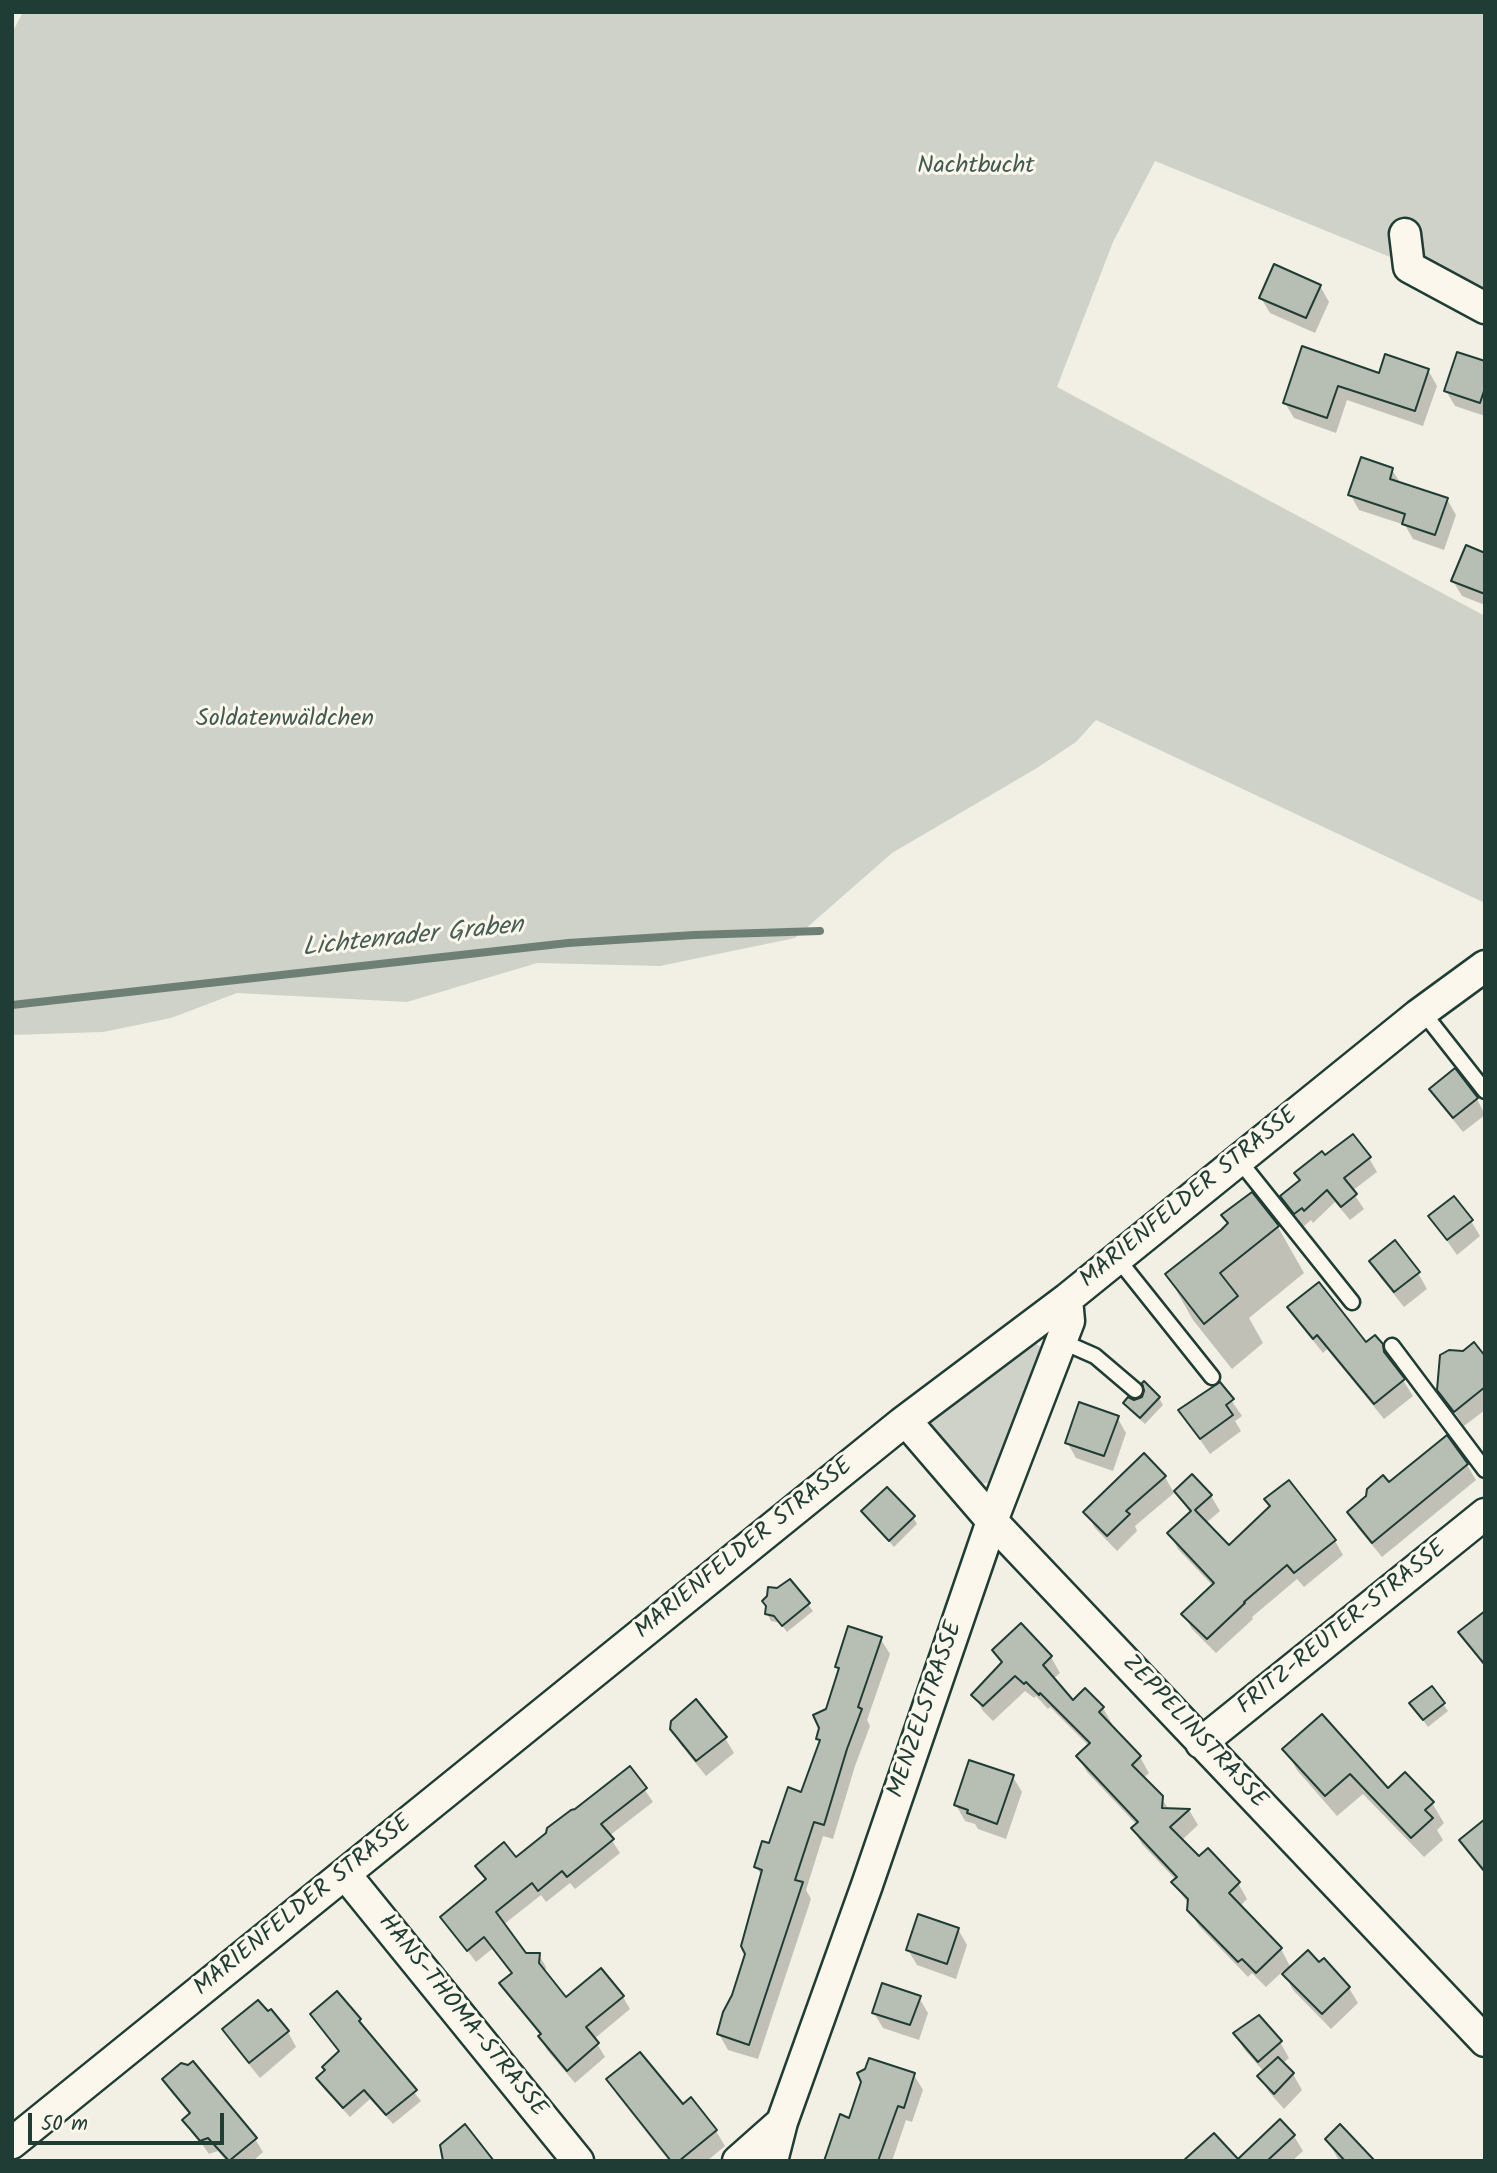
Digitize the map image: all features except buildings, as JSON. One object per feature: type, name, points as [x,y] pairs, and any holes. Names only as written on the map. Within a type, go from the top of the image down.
[{"type":"street","points":[[1405,234],[1409,267],[1485,308]]},
{"type":"street","name":"MARIENFELDER STRASSE","points":[[12,2143],[906,1421],[1067,1299],[1422,1011],[1485,966]]},
{"type":"street","name":"MENZELSTRASSE","points":[[772,2161],[782,2122],[992,1521],[1069,1321],[1067,1299]]},
{"type":"street","name":"ZEPPELINSTRASSE","points":[[906,1421],[992,1521],[1485,2041]]},
{"type":"street","name":"FRITZ-REUTER-STRASSE","points":[[1201,1743],[1485,1514]]},
{"type":"street","name":"HANS-THOMA-STRASSE","points":[[345,1874],[578,2161]]},
{"type":"street","name":"MENZELSTRASSE","points":[[738,2161],[782,2122]]},
{"type":"lane","points":[[1422,1011],[1485,1091]]},
{"type":"lane","points":[[1238,1159],[1352,1302]]},
{"type":"lane","points":[[1117,1258],[1212,1377]]},
{"type":"lane","points":[[1061,1340],[1095,1356],[1135,1390]]},
{"type":"lane","points":[[1392,1346],[1485,1470]]},
{"type":"green space","points":[[23,12],[1485,12],[1485,300],[1417,268],[1155,161],[1113,242],[1057,387],[1485,616],[1485,903],[1096,720],[1076,742],[1037,768],[892,853],[795,938],[660,966],[537,963],[407,1002],[237,993],[171,1018],[103,1032],[12,1035],[12,33]]},
{"type":"green space","points":[[1028,1339],[1049,1352],[996,1482],[976,1484],[922,1421]]},
{"type":"waterway","name":"Lichtenrader Graben","points":[[12,1005],[568,943],[820,931]]},
{"type":"park label","name":"Nachtbucht","points":[[976,168]]},
{"type":"park label","name":"Soldatenwäldchen","points":[[285,721]]}]
